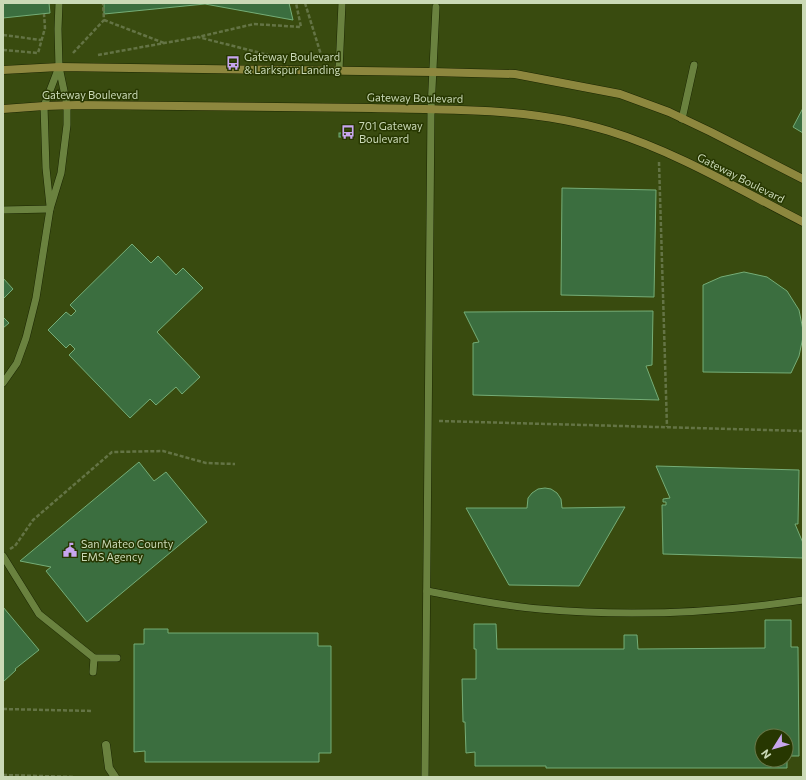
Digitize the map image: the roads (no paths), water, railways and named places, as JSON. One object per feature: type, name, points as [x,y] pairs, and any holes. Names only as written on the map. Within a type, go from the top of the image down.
[{"type":"main road","points":[[3,70],[59,67],[339,70],[515,74],[620,94],[711,132],[803,179]]},
{"type":"main road","name":"Gateway Boulevard","points":[[3,109],[67,105],[431,109],[512,112],[560,119],[609,130],[658,149],[695,166],[803,222]]},
{"type":"street","points":[[106,745],[108,768],[115,777]]},
{"type":"lane","points":[[3,383],[17,363],[26,338],[36,298],[50,209],[61,173],[67,125],[67,105],[59,67],[59,3]]},
{"type":"lane","points":[[339,70],[342,3]]},
{"type":"lane","points":[[425,777],[431,109],[436,6]]},
{"type":"lane","points":[[682,119],[694,65]]},
{"type":"lane","points":[[50,209],[46,168],[44,106],[59,67]]},
{"type":"lane","points":[[3,210],[50,209]]},
{"type":"lane","points":[[3,556],[39,614],[94,658],[117,658]]},
{"type":"lane","points":[[427,592],[539,609],[636,614],[713,611],[803,600]]},
{"type":"lane","points":[[93,672],[94,658]]},
{"type":"place","name":"Gateway Boulevard & Larkspur Landing","points":[[233,63]]},
{"type":"place","name":"701 Gateway Boulevard","points":[[348,132]]},
{"type":"place","name":"San Mateo County EMS Agency","points":[[70,550]]}]
